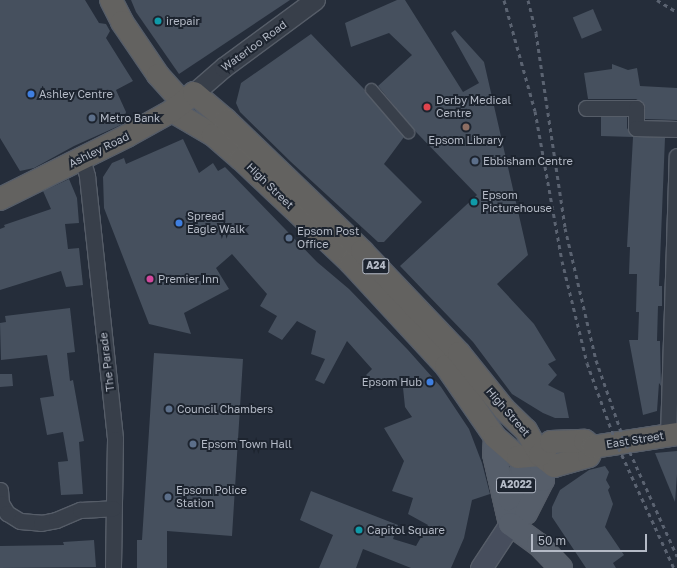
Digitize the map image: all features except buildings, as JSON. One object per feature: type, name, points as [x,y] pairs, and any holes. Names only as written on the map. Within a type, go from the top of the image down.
[{"type":"highway","name":"High Street","points":[[111,0],[122,22],[158,75],[206,130],[241,159],[351,263],[446,366],[495,437],[518,457],[540,455],[526,430],[504,409],[459,353],[368,257],[226,120],[183,102]]},
{"type":"highway","name":"Ashley Road","points":[[0,199],[128,136],[183,102]]},
{"type":"highway","name":"East Street","points":[[540,455],[554,466],[589,456],[593,447],[673,434]]},
{"type":"main road","points":[[495,437],[494,454],[510,524],[538,544],[561,568]]},
{"type":"main road","name":"A2022","points":[[510,524],[510,500],[520,475],[540,455]]},
{"type":"main road","points":[[482,568],[510,524]]},
{"type":"street","name":"Waterloo Road","points":[[183,102],[224,67],[315,0]]},
{"type":"street","points":[[370,89],[408,132]]},
{"type":"street","points":[[586,108],[636,108],[636,128],[677,129]]},
{"type":"street","points":[[673,434],[677,156]]},
{"type":"street","name":"The Parade","points":[[82,158],[87,176],[115,438],[113,568]]},
{"type":"street","points":[[0,491],[1,503],[7,513],[20,521],[41,523],[56,520],[80,510],[113,508]]},
{"type":"railway","points":[[504,0],[535,111],[562,261],[587,363],[615,440],[674,568]]},
{"type":"railway","points":[[528,0],[536,33],[565,228],[596,360],[623,437],[677,556]]},
{"type":"railway","points":[[657,0],[677,12]]},
{"type":"place","name":"irepair","points":[[158,21]]},
{"type":"place","name":"Ashley Centre","points":[[31,94]]},
{"type":"place","name":"Derby Medical Centre","points":[[427,107]]},
{"type":"place","name":"Metro Bank","points":[[92,118]]},
{"type":"place","name":"Epsom Library","points":[[466,127]]},
{"type":"place","name":"Ebbisham Centre","points":[[475,161]]},
{"type":"place","name":"Epsom Picturehouse","points":[[474,202]]},
{"type":"place","name":"Spread Eagle Walk","points":[[179,223]]},
{"type":"place","name":"Epsom Post Office","points":[[289,238]]},
{"type":"place","name":"Premier Inn","points":[[150,279]]},
{"type":"place","name":"Epsom Hub","points":[[430,382]]},
{"type":"place","name":"Council Chambers","points":[[169,409]]},
{"type":"place","name":"Epsom Town Hall","points":[[193,444]]},
{"type":"place","name":"Epsom Police Station","points":[[168,497]]},
{"type":"place","name":"Capitol Square","points":[[359,530]]}]
